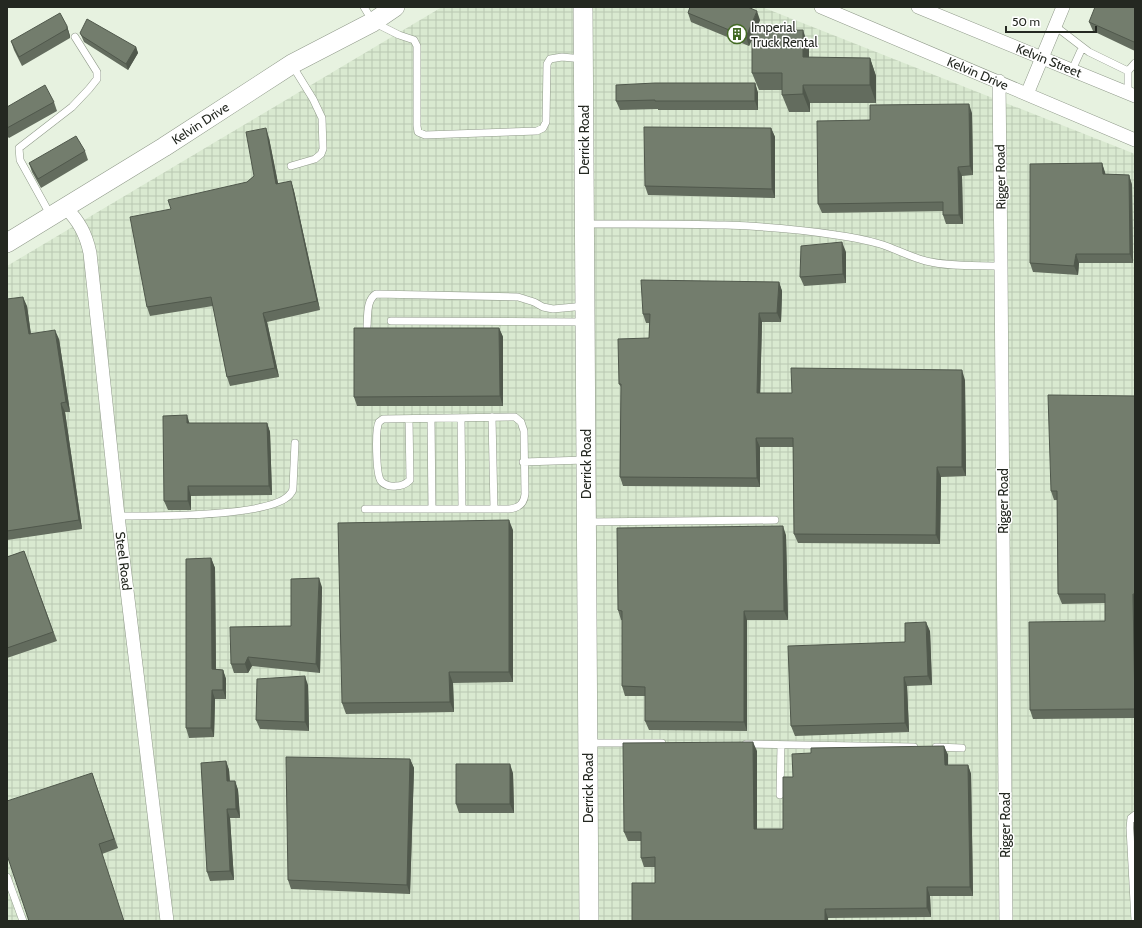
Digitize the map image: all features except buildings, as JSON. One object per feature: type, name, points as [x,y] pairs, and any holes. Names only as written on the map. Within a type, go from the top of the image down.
[{"type":"street","name":"Kelvin Drive","points":[[7,243],[292,64],[368,14],[395,7]]},
{"type":"street","name":"Derrick Road","points":[[583,7],[589,921]]},
{"type":"street","name":"Kelvin Drive","points":[[821,7],[999,81],[1135,140]]},
{"type":"street","name":"Kelvin Street","points":[[918,7],[1132,95]]},
{"type":"street","points":[[1027,94],[1063,7]]},
{"type":"street","name":"Rigger Road","points":[[999,81],[1006,921]]},
{"type":"street","name":"Steel Road","points":[[58,212],[74,216],[83,230],[90,253],[118,516],[167,921]]},
{"type":"lane","points":[[368,14],[398,34],[414,40],[417,46],[417,126],[418,132],[425,135],[537,131],[543,128],[546,122],[547,64],[550,60],[562,57],[584,59]]},
{"type":"lane","points":[[1055,26],[1082,48],[1128,71]]},
{"type":"lane","points":[[58,212],[20,160],[19,148],[72,107],[97,80],[96,72],[75,38]]},
{"type":"lane","points":[[1072,70],[1082,48]]},
{"type":"lane","points":[[1128,71],[1135,63]]},
{"type":"lane","points":[[291,166],[315,160],[324,149],[322,118],[314,99],[292,64]]},
{"type":"lane","points":[[1128,71],[1132,95]]},
{"type":"lane","points":[[585,224],[687,224],[772,227],[836,235],[867,241],[908,255],[942,264],[1001,266]]},
{"type":"lane","points":[[367,327],[370,300],[372,296],[376,294],[518,297],[534,302],[543,307],[586,314]]},
{"type":"lane","points":[[391,320],[586,314]]},
{"type":"lane","points":[[492,417],[494,509]]},
{"type":"lane","points":[[364,509],[515,508],[522,504],[524,500],[524,431],[521,422],[515,417],[383,419],[377,425],[376,430],[378,473],[380,480],[387,485],[402,485],[410,480],[409,419]]},
{"type":"lane","points":[[461,418],[462,509]]},
{"type":"lane","points":[[431,419],[432,509]]},
{"type":"lane","points":[[118,516],[172,517],[208,514],[257,508],[276,502],[291,493],[293,487],[295,443]]},
{"type":"lane","points":[[523,462],[586,460]]},
{"type":"lane","points":[[586,522],[774,520]]},
{"type":"lane","points":[[588,743],[671,743]]},
{"type":"lane","points":[[742,744],[923,747]]},
{"type":"lane","points":[[780,795],[781,745]]},
{"type":"lane","points":[[931,747],[962,748]]},
{"type":"lane","points":[[1135,815],[1130,818],[1130,828],[1135,921]]},
{"type":"lane","points":[[7,877],[23,921]]},
{"type":"shaded area","points":[[442,7],[762,7],[1135,154],[1135,921],[7,921],[7,266]]},
{"type":"place","name":"Imperial Truck Rental","points":[[737,34]]}]
